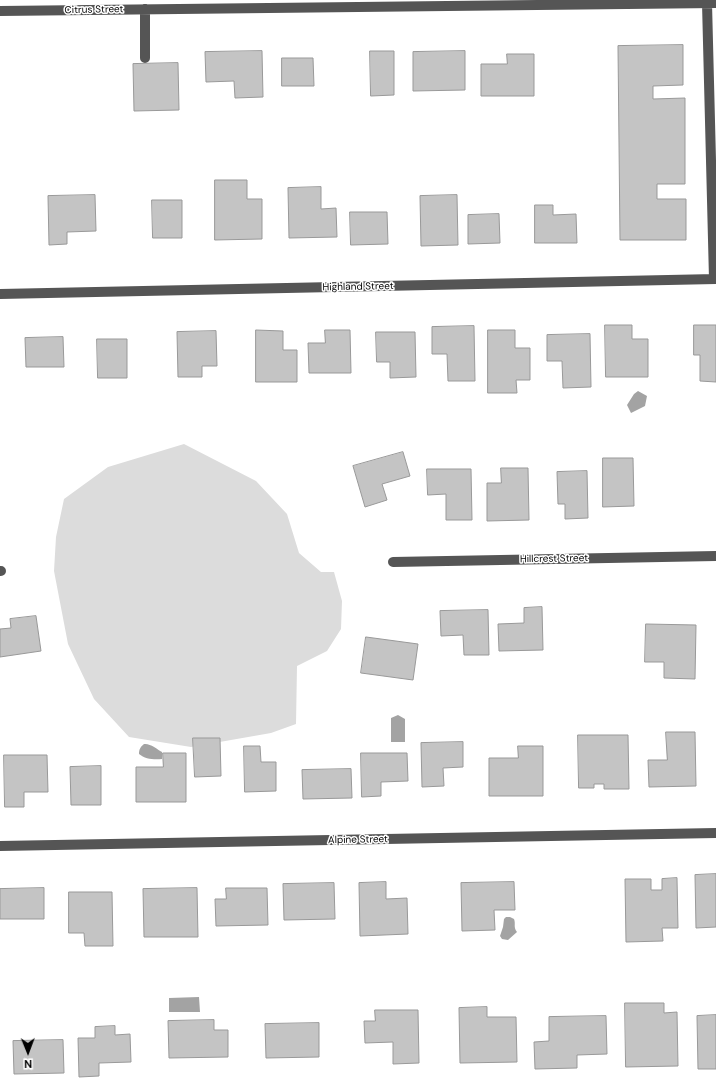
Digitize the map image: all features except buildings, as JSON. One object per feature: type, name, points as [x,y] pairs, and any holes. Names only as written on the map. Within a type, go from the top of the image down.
[{"type":"street","name":"Citrus Street","points":[[0,11],[592,2],[711,3]]},
{"type":"street","points":[[711,3],[715,279]]},
{"type":"street","points":[[145,9],[145,58]]},
{"type":"street","name":"Highland Street","points":[[0,294],[715,279]]},
{"type":"street","name":"Hillcrest Street","points":[[392,562],[716,556]]},
{"type":"street","name":"Alpine Street","points":[[0,846],[716,833]]},
{"type":"shaded area","points":[[638,391],[647,396],[645,406],[631,413],[627,405],[634,394]]},
{"type":"shaded area","points":[[184,444],[256,481],[287,514],[299,553],[321,572],[334,572],[342,601],[341,629],[327,651],[297,666],[296,724],[271,733],[191,747],[129,737],[94,699],[68,644],[54,571],[56,537],[64,499],[108,467]]},
{"type":"shaded area","points":[[398,715],[405,719],[405,742],[391,742],[391,718]]},
{"type":"shaded area","points":[[144,744],[151,745],[162,752],[162,759],[150,759],[139,754],[140,749]]},
{"type":"shaded area","points":[[506,917],[514,919],[515,929],[517,932],[508,940],[502,939],[500,936],[504,919]]},
{"type":"shaded area","points":[[199,997],[200,1012],[169,1012],[169,998]]}]
